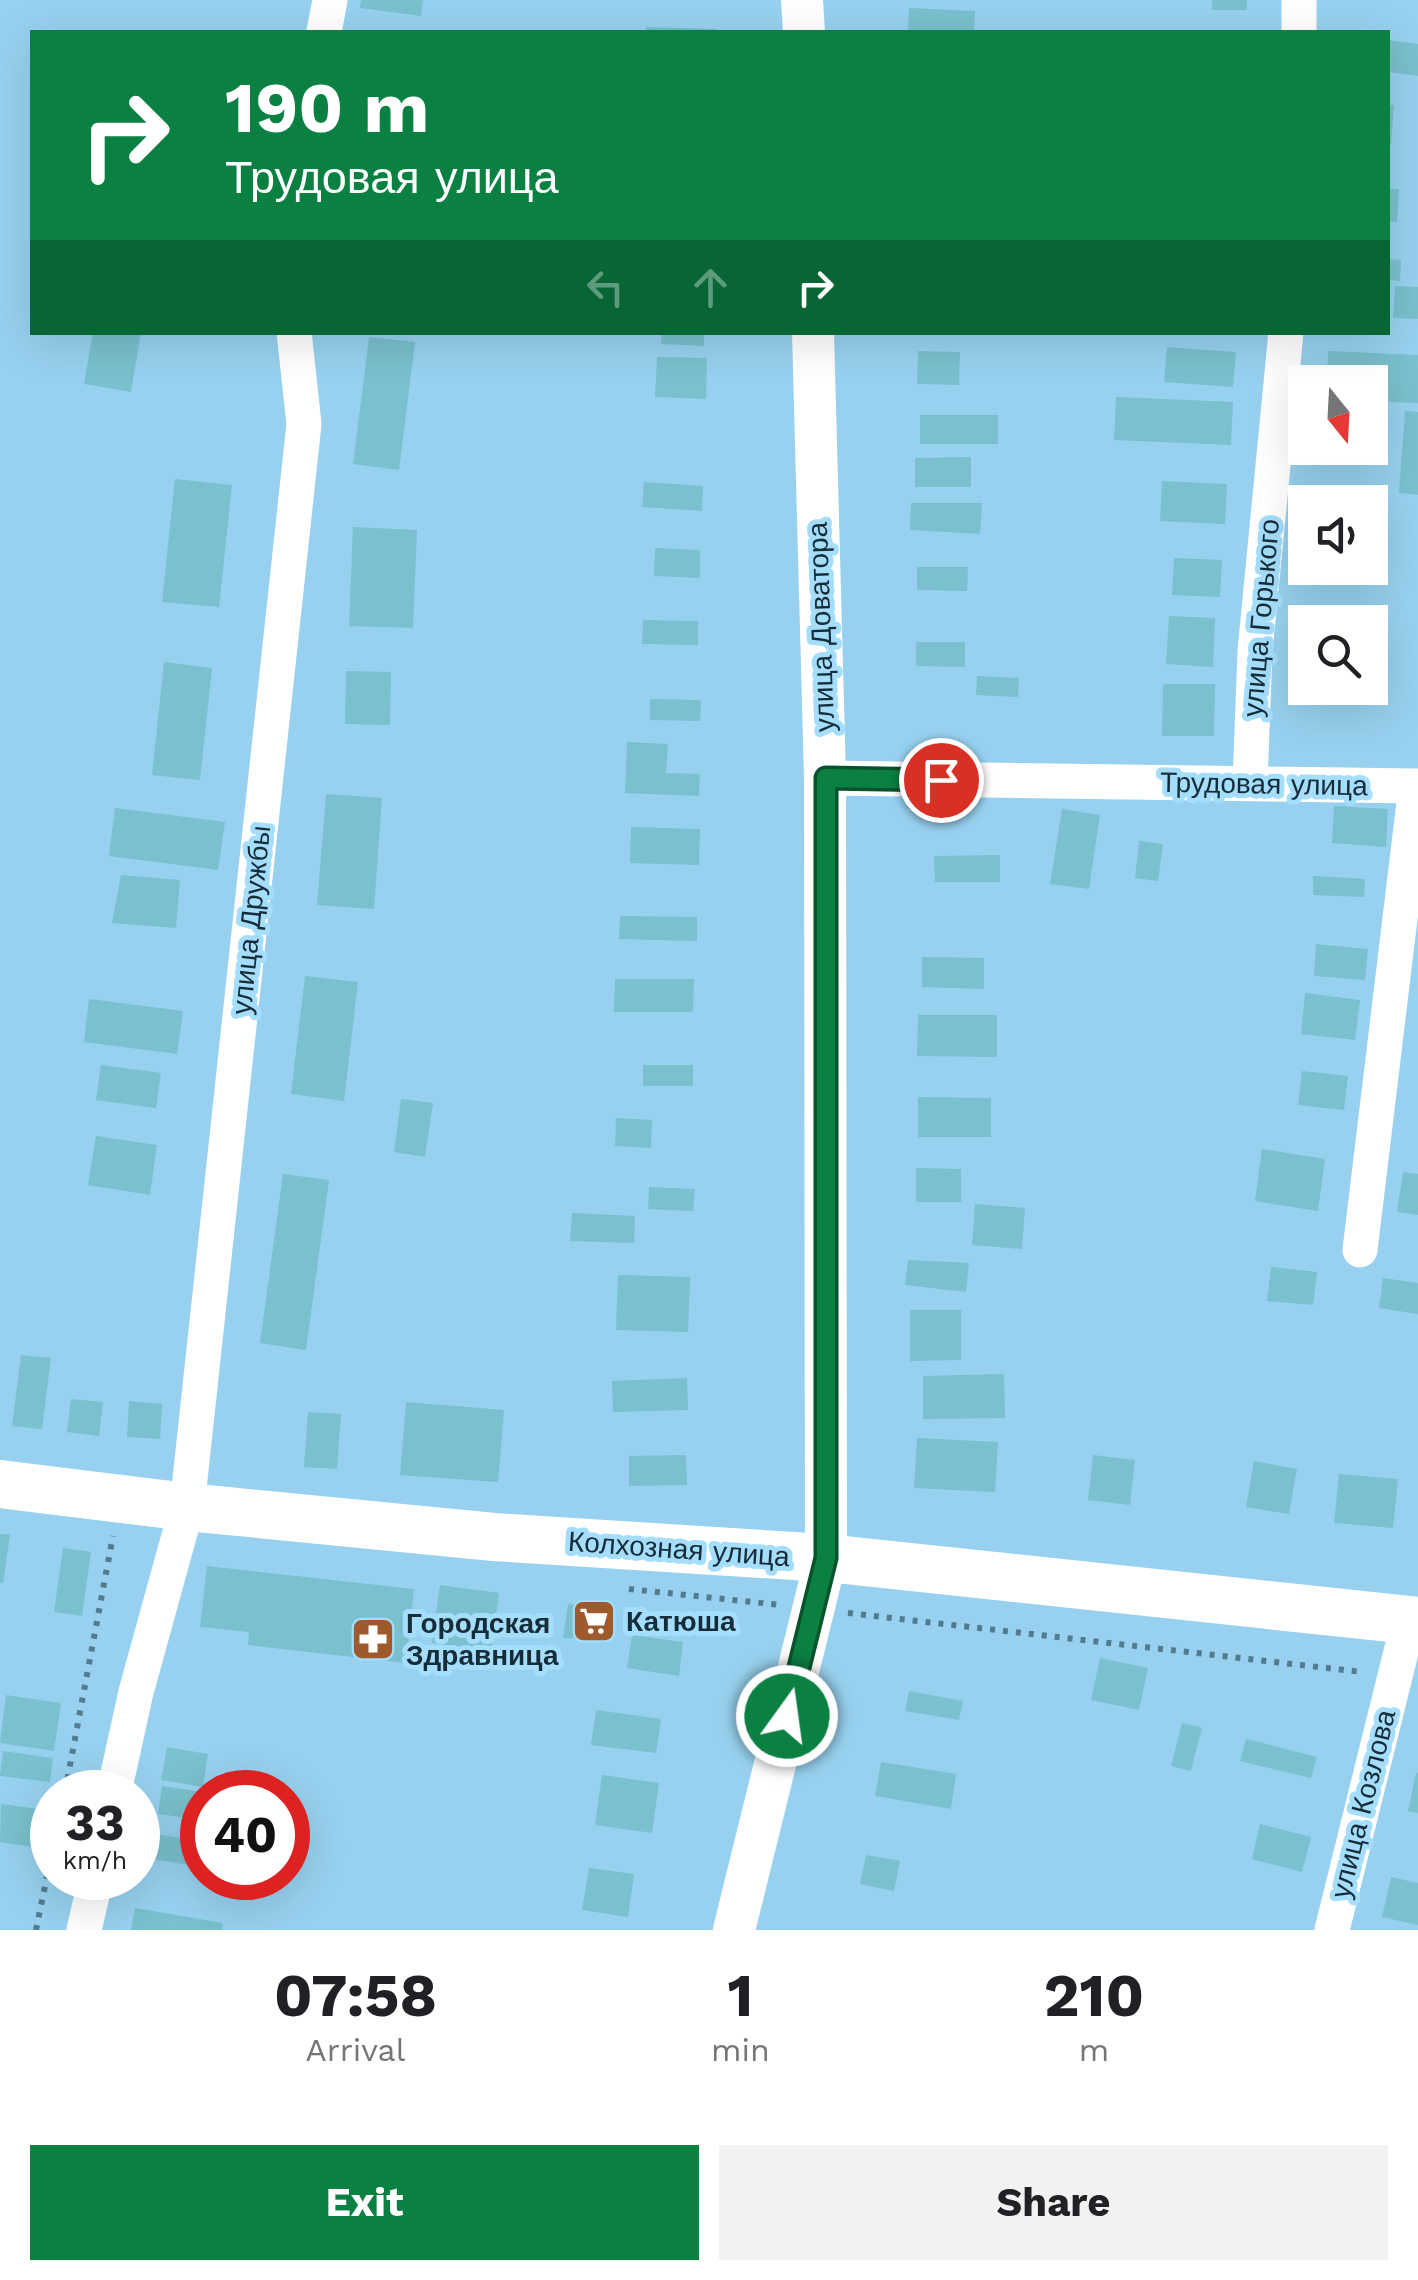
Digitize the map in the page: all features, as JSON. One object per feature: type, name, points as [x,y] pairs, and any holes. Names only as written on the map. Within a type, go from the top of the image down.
[{"type":"main road","name":"Колхозная улица","points":[[0,1484],[494,1537],[826,1558],[1413,1620]]},
{"type":"street","points":[[324,30],[330,0]]},
{"type":"street","points":[[802,0],[804,30]]},
{"type":"street","points":[[1299,0],[1299,30]]},
{"type":"street","name":"улица Дружбы","points":[[119,1770],[187,1507],[304,424],[294,335]]},
{"type":"street","name":"улица Доватора","points":[[734,1930],[826,1558],[826,778],[813,335]]},
{"type":"street","name":"улица Горького","points":[[1250,784],[1255,651],[1286,335]]},
{"type":"street","name":"Трудовая улица","points":[[826,778],[1416,786],[1360,1250]]},
{"type":"street","name":"улица Козлова","points":[[1332,1930],[1413,1620]]},
{"type":"street","points":[[84,1930],[91,1900]]},
{"type":"path","points":[[69,1770],[113,1534]]},
{"type":"path","points":[[36,1930],[42,1900]]},
{"type":"building","points":[[361,0],[423,0],[421,16],[360,8]]},
{"type":"building","points":[[1212,0],[1247,0],[1247,10],[1212,10]]},
{"type":"building","points":[[909,8],[975,11],[974,30],[908,30]]},
{"type":"building","points":[[646,27],[717,29],[717,30]]},
{"type":"building","points":[[1390,40],[1418,44],[1418,76],[1390,72]]},
{"type":"building","points":[[1390,105],[1394,105],[1391,145]]},
{"type":"building","points":[[1390,189],[1399,189],[1397,222],[1390,221]]},
{"type":"building","points":[[1390,259],[1401,260],[1400,281],[1390,280]]},
{"type":"building","points":[[1395,286],[1418,287],[1418,319],[1393,318]]},
{"type":"building","points":[[92,335],[140,335],[131,392],[84,384]]},
{"type":"building","points":[[662,335],[704,335],[704,346],[661,344]]},
{"type":"building","points":[[369,337],[415,342],[399,470],[353,464]]},
{"type":"building","points":[[1167,347],[1236,352],[1233,387],[1164,382]]},
{"type":"building","points":[[918,351],[960,352],[959,385],[917,384]]},
{"type":"building","points":[[1328,351],[1418,355],[1418,403],[1388,402],[1388,365],[1328,365]]},
{"type":"building","points":[[657,357],[707,358],[706,399],[655,397]]},
{"type":"building","points":[[1116,397],[1233,402],[1231,445],[1114,440]]},
{"type":"building","points":[[1405,411],[1418,412],[1418,495],[1399,493]]},
{"type":"building","points":[[920,415],[998,415],[998,444],[920,444]]},
{"type":"building","points":[[971,457],[971,487],[915,487],[915,458]]},
{"type":"building","points":[[175,479],[232,485],[219,607],[162,602]]},
{"type":"building","points":[[1162,481],[1227,484],[1225,524],[1160,521]]},
{"type":"building","points":[[644,482],[703,486],[702,511],[642,507]]},
{"type":"building","points":[[911,503],[982,503],[980,534],[910,530]]},
{"type":"building","points":[[353,527],[417,530],[413,628],[349,626]]},
{"type":"building","points":[[655,548],[700,550],[700,578],[654,576]]},
{"type":"building","points":[[1174,558],[1222,560],[1220,597],[1172,595]]},
{"type":"building","points":[[917,567],[968,567],[967,591],[917,590]]},
{"type":"building","points":[[1169,616],[1215,618],[1213,667],[1166,664]]},
{"type":"building","points":[[643,620],[698,621],[698,645],[642,644]]},
{"type":"building","points":[[916,642],[965,642],[965,667],[916,666]]},
{"type":"building","points":[[164,662],[212,668],[200,780],[152,775]]},
{"type":"building","points":[[346,671],[391,672],[390,725],[345,724]]},
{"type":"building","points":[[977,676],[1019,678],[1018,697],[976,695]]},
{"type":"building","points":[[1163,684],[1215,684],[1214,736],[1162,736]]},
{"type":"building","points":[[650,699],[701,700],[700,721],[650,720]]},
{"type":"building","points":[[627,742],[668,744],[666,773],[700,774],[699,796],[625,793]]},
{"type":"building","points":[[326,794],[382,798],[374,909],[317,905]]},
{"type":"building","points":[[1334,806],[1388,809],[1386,847],[1332,843]]},
{"type":"building","points":[[115,808],[225,822],[218,870],[109,856]]},
{"type":"building","points":[[1062,809],[1100,815],[1089,889],[1050,884]]},
{"type":"building","points":[[631,827],[700,829],[699,865],[630,863]]},
{"type":"building","points":[[1139,841],[1163,844],[1158,881],[1135,878]]},
{"type":"building","points":[[1000,855],[1000,882],[935,882],[934,856]]},
{"type":"building","points":[[121,875],[180,880],[176,928],[112,923]]},
{"type":"building","points":[[1313,876],[1365,879],[1364,897],[1313,895]]},
{"type":"building","points":[[620,916],[697,917],[697,941],[619,939]]},
{"type":"building","points":[[1316,944],[1368,949],[1365,980],[1314,976]]},
{"type":"building","points":[[922,957],[984,958],[984,989],[922,987]]},
{"type":"building","points":[[305,976],[358,982],[344,1101],[291,1094]]},
{"type":"building","points":[[615,979],[694,979],[693,1012],[614,1012]]},
{"type":"building","points":[[1305,993],[1360,1000],[1355,1040],[1301,1034]]},
{"type":"building","points":[[89,999],[183,1011],[177,1054],[84,1042]]},
{"type":"building","points":[[918,1015],[997,1015],[997,1057],[917,1056]]},
{"type":"building","points":[[101,1065],[161,1073],[156,1108],[96,1100]]},
{"type":"building","points":[[643,1065],[693,1065],[693,1086],[643,1086]]},
{"type":"building","points":[[1302,1071],[1348,1076],[1344,1110],[1298,1105]]},
{"type":"building","points":[[918,1097],[991,1098],[991,1137],[918,1137]]},
{"type":"building","points":[[401,1099],[433,1103],[425,1157],[394,1152]]},
{"type":"building","points":[[616,1118],[652,1120],[651,1148],[615,1146]]},
{"type":"building","points":[[96,1136],[157,1145],[150,1195],[88,1185]]},
{"type":"building","points":[[1262,1149],[1325,1159],[1318,1211],[1255,1201]]},
{"type":"building","points":[[916,1168],[961,1169],[961,1202],[916,1202]]},
{"type":"building","points":[[1403,1172],[1418,1174],[1418,1215],[1397,1212]]},
{"type":"building","points":[[283,1174],[329,1180],[306,1350],[260,1343]]},
{"type":"building","points":[[649,1187],[695,1189],[693,1211],[648,1209]]},
{"type":"building","points":[[975,1204],[1025,1208],[1022,1249],[972,1245]]},
{"type":"building","points":[[572,1213],[635,1216],[634,1243],[570,1241]]},
{"type":"building","points":[[908,1260],[969,1263],[966,1292],[905,1285]]},
{"type":"building","points":[[1271,1267],[1317,1272],[1313,1305],[1267,1301]]},
{"type":"building","points":[[618,1275],[690,1277],[688,1332],[616,1330]]},
{"type":"building","points":[[1383,1278],[1418,1283],[1418,1314],[1379,1308]]},
{"type":"building","points":[[910,1310],[961,1310],[961,1360],[910,1361]]},
{"type":"building","points":[[21,1355],[51,1358],[42,1429],[12,1426]]},
{"type":"building","points":[[1004,1374],[1005,1418],[923,1419],[923,1376]]},
{"type":"building","points":[[687,1378],[688,1410],[613,1412],[612,1381]]},
{"type":"building","points":[[71,1399],[103,1402],[99,1436],[67,1432]]},
{"type":"building","points":[[129,1401],[162,1404],[160,1439],[127,1437]]},
{"type":"building","points":[[406,1402],[504,1410],[498,1482],[400,1475]]},
{"type":"building","points":[[308,1412],[341,1414],[337,1469],[304,1467]]},
{"type":"building","points":[[917,1438],[998,1442],[995,1492],[914,1488]]},
{"type":"building","points":[[686,1455],[687,1485],[629,1486],[629,1456]]},
{"type":"building","points":[[1093,1455],[1135,1460],[1130,1505],[1088,1500]]},
{"type":"building","points":[[1254,1461],[1297,1469],[1289,1514],[1246,1507]]},
{"type":"building","points":[[1339,1474],[1398,1479],[1393,1528],[1334,1523]]},
{"type":"building","points":[[0,1534],[10,1535],[3,1583],[0,1583]]},
{"type":"building","points":[[63,1548],[91,1552],[82,1616],[54,1612]]},
{"type":"building","points":[[207,1566],[414,1589],[406,1663],[248,1645],[249,1632],[200,1627]]},
{"type":"building","points":[[440,1585],[499,1593],[491,1651],[432,1643]]},
{"type":"building","points":[[568,1604],[607,1609],[608,1639],[563,1638]]},
{"type":"building","points":[[632,1635],[683,1642],[679,1676],[627,1668]]},
{"type":"building","points":[[1100,1658],[1148,1668],[1139,1710],[1091,1700]]},
{"type":"building","points":[[909,1691],[963,1701],[959,1720],[905,1711]]},
{"type":"building","points":[[6,1695],[61,1703],[54,1751],[0,1743]]},
{"type":"building","points":[[596,1710],[661,1719],[656,1753],[591,1745]]},
{"type":"building","points":[[1182,1723],[1202,1728],[1191,1771],[1171,1766]]},
{"type":"building","points":[[1246,1739],[1317,1757],[1311,1778],[1240,1761]]},
{"type":"building","points":[[167,1747],[208,1754],[206,1770],[180,1770],[180,1783],[161,1780]]},
{"type":"building","points":[[3,1751],[53,1758],[52,1770],[30,1770],[30,1780],[0,1776]]},
{"type":"building","points":[[881,1762],[956,1774],[951,1809],[875,1796]]},
{"type":"building","points":[[1418,1773],[1418,1813],[1408,1811]]},
{"type":"building","points":[[602,1775],[659,1783],[652,1833],[595,1825]]},
{"type":"building","points":[[162,1786],[180,1789],[180,1817],[160,1814]]},
{"type":"building","points":[[1,1804],[30,1808],[30,1846],[0,1842]]},
{"type":"building","points":[[1260,1824],[1311,1837],[1302,1872],[1252,1859]]},
{"type":"building","points":[[160,1835],[180,1838],[180,1864],[160,1860]]},
{"type":"building","points":[[866,1855],[900,1861],[894,1891],[860,1884]]},
{"type":"building","points":[[589,1868],[634,1874],[628,1917],[582,1910]]},
{"type":"building","points":[[1391,1877],[1418,1883],[1418,1925],[1382,1917]]},
{"type":"building","points":[[135,1908],[223,1923],[222,1930],[131,1930]]},
{"type":"place","name":"Катюша","points":[[594,1621]]},
{"type":"place","name":"Городская Здравница","points":[[373,1639]]},
{"type":"route","points":[[787,1716],[826,1558],[826,778],[941,780]]}]
